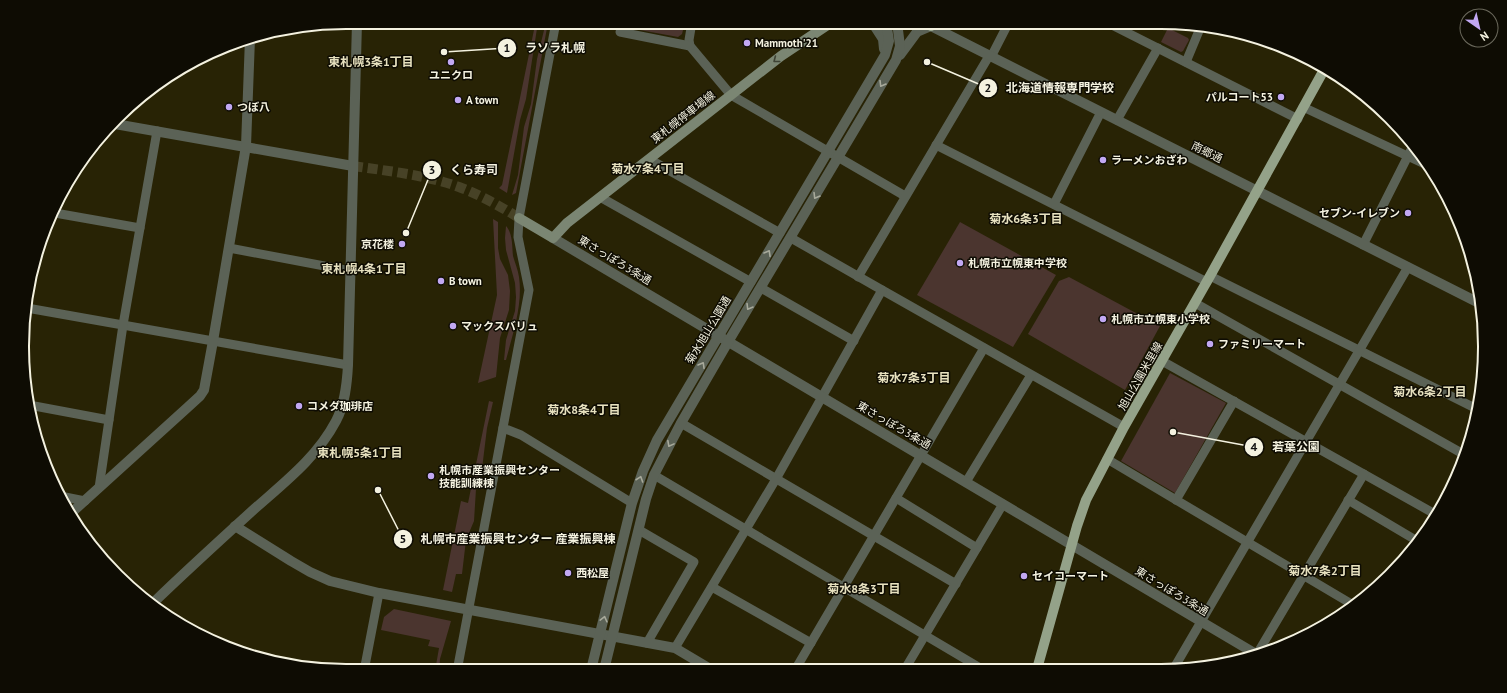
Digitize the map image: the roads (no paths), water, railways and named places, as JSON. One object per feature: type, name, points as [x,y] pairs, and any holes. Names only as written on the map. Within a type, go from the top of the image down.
[{"type":"main road","name":"東札幌停車場線","points":[[553,238],[567,223],[649,158],[781,56],[822,29]]},
{"type":"main road","name":"旭山公園米里線","points":[[1038,664],[1086,500],[1124,427],[1209,279],[1322,74]]},
{"type":"main road","name":"東さっぽろ3条通","points":[[519,218],[553,238]]},
{"type":"street","points":[[156,600],[235,526],[309,460],[320,447],[336,420],[341,406],[346,390],[348,365],[357,29]]},
{"type":"street","points":[[458,664],[529,290],[518,238],[519,218],[555,29]]},
{"type":"street","points":[[691,29],[689,40],[690,46],[731,95],[905,196]]},
{"type":"street","points":[[876,29],[883,40],[885,55]]},
{"type":"street","name":"菊水旭山公園通","points":[[593,664],[632,503],[643,471],[657,440],[885,55],[889,41],[887,29]]},
{"type":"street","name":"菊水旭山公園通","points":[[605,664],[646,499],[654,475],[681,423],[728,342],[896,60],[900,46],[898,29]]},
{"type":"street","points":[[896,60],[921,29]]},
{"type":"street","name":"南郷通","points":[[939,29],[1474,301]]},
{"type":"street","points":[[858,277],[1005,29]]},
{"type":"street","points":[[1120,29],[1298,119]]},
{"type":"street","points":[[620,32],[690,46]]},
{"type":"street","points":[[1186,62],[1199,32]]},
{"type":"street","points":[[75,510],[200,396],[204,390],[246,146],[250,44]]},
{"type":"street","points":[[1117,120],[1158,48]]},
{"type":"street","points":[[1303,107],[1418,161]]},
{"type":"street","points":[[1054,204],[1101,112]]},
{"type":"street","points":[[119,125],[353,166]]},
{"type":"street","points":[[99,488],[124,325],[157,131]]},
{"type":"street","points":[[936,145],[1472,407]]},
{"type":"street","points":[[1363,245],[1411,151]]},
{"type":"street","points":[[649,158],[780,233]]},
{"type":"street","points":[[600,197],[751,282]]},
{"type":"street","points":[[58,214],[140,228]]},
{"type":"street","name":"東さっぽろ3条通","points":[[553,238],[1250,651]]},
{"type":"street","points":[[791,238],[1124,427]]},
{"type":"street","points":[[229,248],[351,271]]},
{"type":"street","points":[[1177,663],[1408,267]]},
{"type":"street","points":[[761,288],[854,340]]},
{"type":"street","points":[[675,648],[776,478],[882,290]]},
{"type":"street","points":[[1194,303],[1460,452]]},
{"type":"street","points":[[32,309],[348,365]]},
{"type":"street","points":[[799,664],[984,348]]},
{"type":"street","points":[[1162,360],[1431,512]]},
{"type":"street","points":[[966,482],[1031,375]]},
{"type":"street","points":[[1176,500],[1234,401]]},
{"type":"street","points":[[35,406],[110,420]]},
{"type":"street","points":[[681,423],[956,584]]},
{"type":"street","points":[[503,428],[521,435],[632,503]]},
{"type":"street","points":[[1107,459],[1348,602]]},
{"type":"street","points":[[1260,648],[1364,474]]},
{"type":"street","points":[[654,475],[974,664]]},
{"type":"street","points":[[68,498],[85,501]]},
{"type":"street","points":[[896,498],[977,548]]},
{"type":"street","points":[[1348,500],[1413,538]]},
{"type":"street","points":[[908,664],[1003,504]]},
{"type":"street","points":[[235,526],[310,572],[330,580],[379,593],[675,648],[702,664]]},
{"type":"street","points":[[639,530],[694,562],[647,643]]},
{"type":"street","points":[[712,586],[811,643]]},
{"type":"street","points":[[365,664],[379,593]]},
{"type":"tunnel","points":[[353,166],[433,179],[459,187],[482,197],[519,218]]},
{"type":"place","name":"Mammoth'21","points":[[747,43]]},
{"type":"place","name":"ラソラ札幌","points":[[444,52]]},
{"type":"place","name":"ユニクロ","points":[[451,62]]},
{"type":"place","name":"北海道情報専門学校","points":[[927,62]]},
{"type":"place","name":"パルコート53","points":[[1281,97]]},
{"type":"place","name":"A town","points":[[458,100]]},
{"type":"place","name":"つぼ八","points":[[229,107]]},
{"type":"place","name":"ラーメンおざわ","points":[[1103,160]]},
{"type":"place","name":"セブン-イレブン","points":[[1408,213]]},
{"type":"place","name":"くら寿司","points":[[406,233]]},
{"type":"place","name":"京花楼","points":[[402,244]]},
{"type":"place","name":"札幌市立幌東中学校","points":[[960,263]]},
{"type":"place","name":"B town","points":[[441,281]]},
{"type":"place","name":"札幌市立幌東小学校","points":[[1103,319]]},
{"type":"place","name":"マックスバリュ","points":[[453,326]]},
{"type":"place","name":"ファミリーマート","points":[[1210,344]]},
{"type":"place","name":"コメダ珈琲店","points":[[299,406]]},
{"type":"place","name":"若葉公園","points":[[1173,432]]},
{"type":"place","name":"札幌市産業振興センター 技能訓練棟","points":[[431,476]]},
{"type":"place","name":"札幌市産業振興センター 産業振興棟","points":[[378,490]]},
{"type":"place","name":"西松屋","points":[[568,573]]},
{"type":"place","name":"セイコーマート","points":[[1024,576]]},
{"type":"district","name":"東札幌3条1丁目","points":[[371,62]]},
{"type":"district","name":"菊水7条4丁目","points":[[648,169]]},
{"type":"district","name":"菊水6条3丁目","points":[[1026,219]]},
{"type":"district","name":"東札幌4条1丁目","points":[[364,269]]},
{"type":"district","name":"菊水7条3丁目","points":[[914,378]]},
{"type":"district","name":"菊水6条2丁目","points":[[1430,392]]},
{"type":"district","name":"菊水8条4丁目","points":[[584,410]]},
{"type":"district","name":"東札幌5条1丁目","points":[[360,453]]},
{"type":"district","name":"菊水7条2丁目","points":[[1325,571]]},
{"type":"district","name":"菊水8条3丁目","points":[[864,589]]}]
